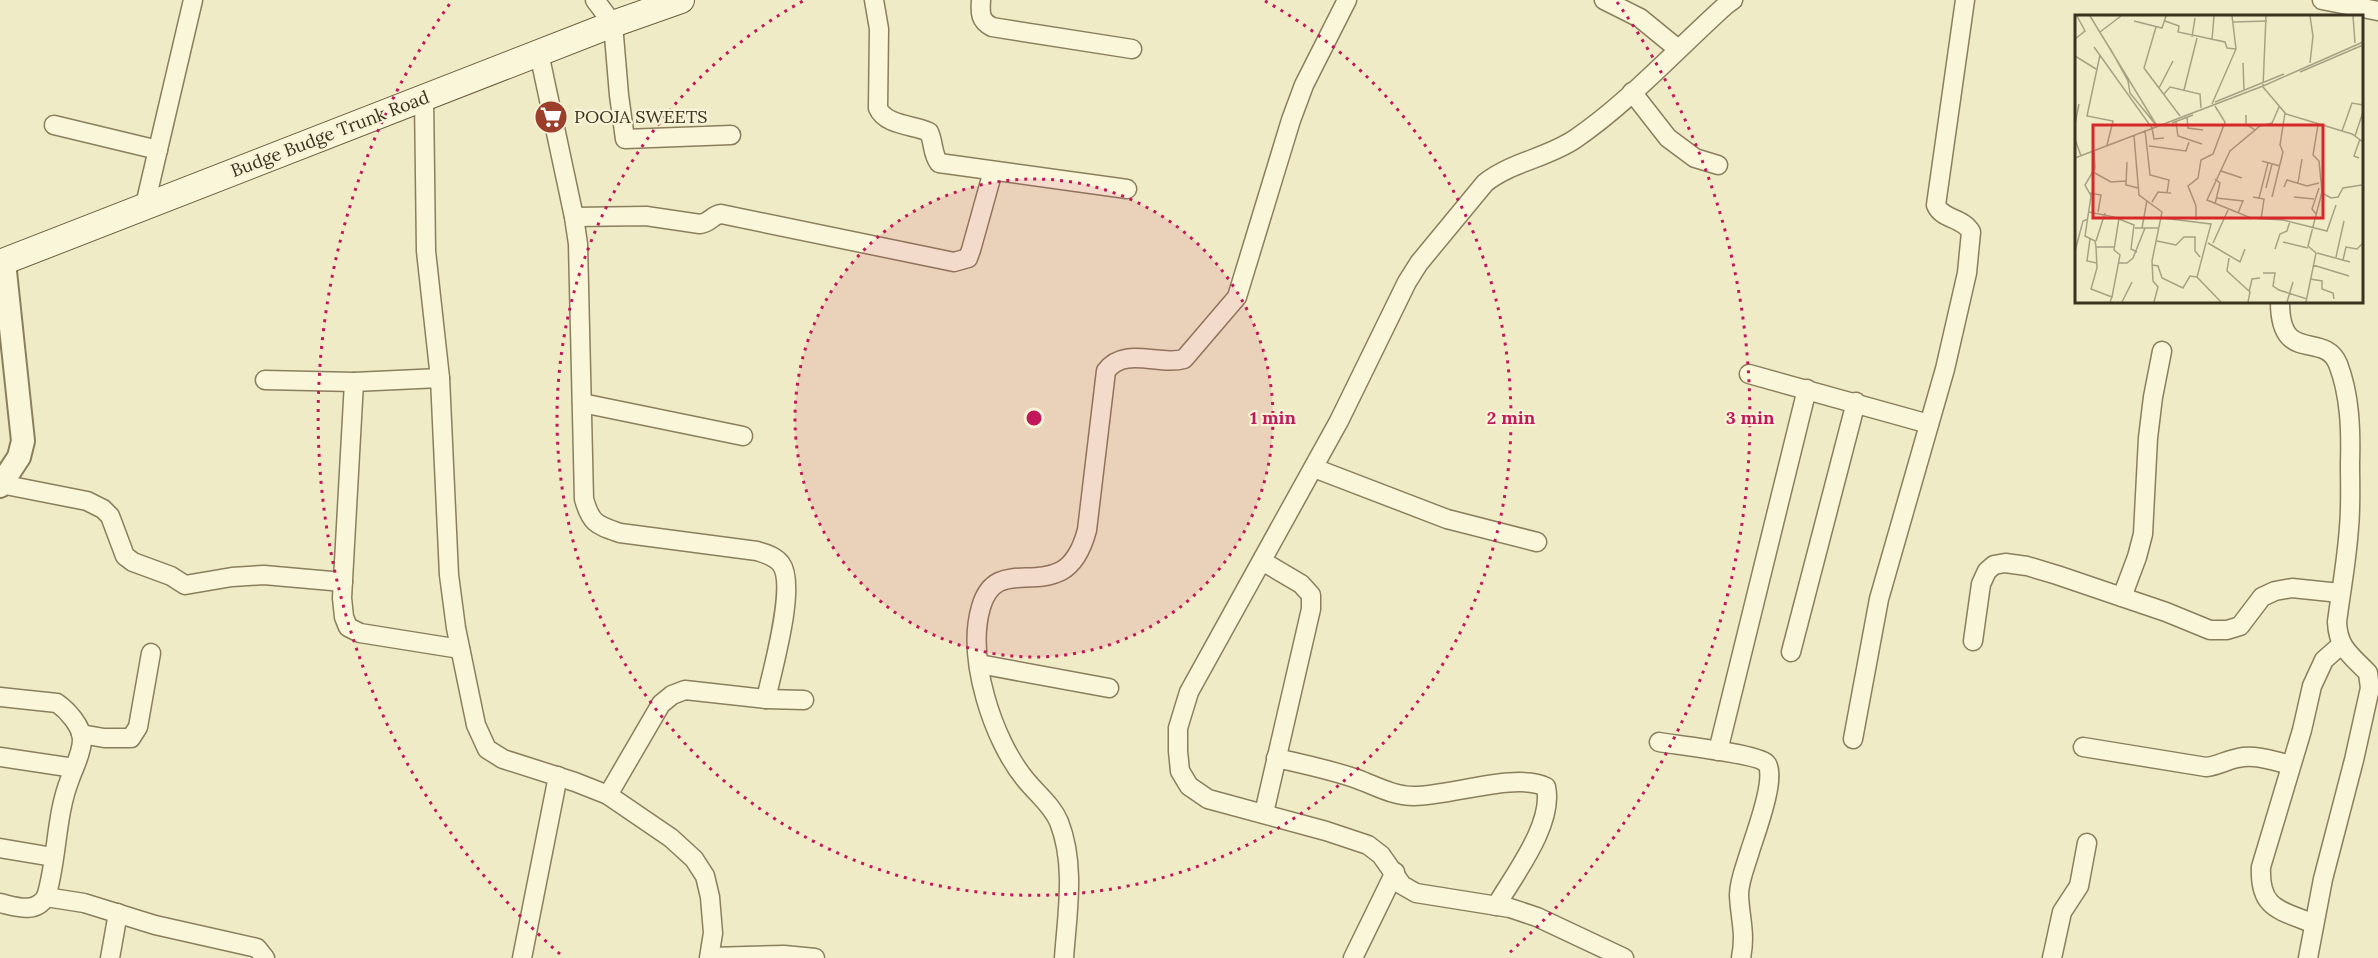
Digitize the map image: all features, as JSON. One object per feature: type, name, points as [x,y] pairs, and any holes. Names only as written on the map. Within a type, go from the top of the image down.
[{"type":"main road","name":"Budge Budge Trunk Road","points":[[2,262],[539,54],[664,2]]},
{"type":"street","points":[[145,206],[193,0]]},
{"type":"street","points":[[595,0],[613,24],[625,139],[731,135]]},
{"type":"street","points":[[874,0],[879,18],[878,108],[881,115],[929,132],[934,157],[939,164],[1127,189]]},
{"type":"street","points":[[981,0],[981,17],[992,27],[1132,49]]},
{"type":"street","points":[[1065,958],[1070,867],[1065,837],[1058,819],[1025,779],[1003,745],[991,716],[979,664],[977,628],[981,606],[991,587],[999,580],[1040,577],[1061,571],[1072,562],[1082,546],[1087,530],[1106,371],[1112,363],[1123,357],[1174,361],[1184,359],[1237,297],[1291,120],[1304,85],[1347,0]]},
{"type":"street","points":[[1604,0],[1640,18],[1678,49]]},
{"type":"street","points":[[1624,958],[1537,917],[1496,906],[1416,892],[1402,885],[1382,855],[1368,845],[1264,813],[1208,799],[1189,786],[1180,771],[1178,728],[1189,692],[1314,468],[1407,282],[1419,263],[1485,183],[1496,174],[1535,160],[1572,141],[1601,122],[1733,0]]},
{"type":"street","points":[[1853,739],[1879,598],[1929,424],[1964,284],[1972,237],[1968,226],[1942,214],[1936,205],[1965,0]]},
{"type":"street","points":[[2325,6],[2378,11]]},
{"type":"street","points":[[539,54],[578,244],[584,500],[589,517],[600,526],[620,533],[757,551],[774,557],[783,565],[787,579],[787,600],[766,699]]},
{"type":"street","points":[[1632,92],[1693,166],[1718,165]]},
{"type":"street","points":[[424,97],[427,274],[440,378],[449,575],[460,649],[476,725],[487,748],[503,759],[608,795],[671,838],[694,858],[705,876],[710,897],[714,933],[710,957],[784,955],[815,958]]},
{"type":"street","points":[[54,126],[158,150]]},
{"type":"street","points":[[574,217],[646,216],[700,224],[709,222],[714,216],[721,214],[962,262],[968,258],[971,250],[993,171]]},
{"type":"street","points":[[2,262],[23,441],[19,457],[1,485],[87,501],[103,509],[110,516],[125,556],[133,562],[171,576],[185,585],[232,577],[264,575],[343,582]]},
{"type":"street","points":[[2280,303],[2281,325],[2285,335],[2292,340],[2331,354],[2342,374],[2351,429],[2349,528],[2337,622],[2341,645],[2368,673],[2373,700],[2323,879],[2308,958]]},
{"type":"street","points":[[2121,597],[2138,557],[2143,534],[2152,397],[2162,351]]},
{"type":"street","points":[[1749,374],[1929,424]]},
{"type":"street","points":[[265,380],[354,382],[440,378]]},
{"type":"street","points":[[354,382],[343,582],[344,617],[348,627],[360,633],[460,649]]},
{"type":"street","points":[[1718,752],[1807,389]]},
{"type":"street","points":[[1791,652],[1856,402]]},
{"type":"street","points":[[582,403],[743,436]]},
{"type":"street","points":[[1314,468],[1447,519],[1537,542]]},
{"type":"street","points":[[1262,561],[1301,584],[1311,595],[1311,609],[1264,813]]},
{"type":"street","points":[[1973,641],[1981,584],[1987,571],[1994,565],[2005,563],[2027,566],[2210,630],[2227,630],[2240,626],[2262,597],[2275,591],[2292,588],[2340,593]]},
{"type":"street","points":[[2314,924],[2277,908],[2267,901],[2260,884],[2261,867],[2319,669],[2324,660],[2341,645]]},
{"type":"street","points":[[81,734],[104,738],[132,738],[138,727],[152,653]]},
{"type":"street","points":[[979,664],[1109,688]]},
{"type":"street","points":[[608,795],[661,704],[672,695],[685,690],[766,699],[804,700]]},
{"type":"street","points":[[0,697],[57,703],[79,727],[82,739],[62,802],[46,897],[42,903],[33,908],[0,903]]},
{"type":"street","points":[[1659,742],[1765,761],[1770,768],[1770,779],[1761,820],[1739,892],[1744,940],[1741,958]]},
{"type":"street","points":[[2083,747],[2206,767],[2241,757],[2263,758],[2291,765]]},
{"type":"street","points":[[0,757],[74,768]]},
{"type":"street","points":[[1276,758],[1347,776],[1387,792],[1412,796],[1442,794],[1518,782],[1546,787],[1548,797],[1546,813],[1534,841],[1496,906]]},
{"type":"street","points":[[522,958],[558,776]]},
{"type":"street","points":[[2052,958],[2062,912],[2079,886],[2087,843]]},
{"type":"street","points":[[0,848],[53,856]]},
{"type":"street","points":[[1353,958],[1395,872]]},
{"type":"street","points":[[46,897],[84,903],[155,925],[257,948],[265,958]]},
{"type":"street","points":[[110,958],[118,913]]},
{"type":"place","name":"POOJA SWEETS","points":[[551,117]]}]
